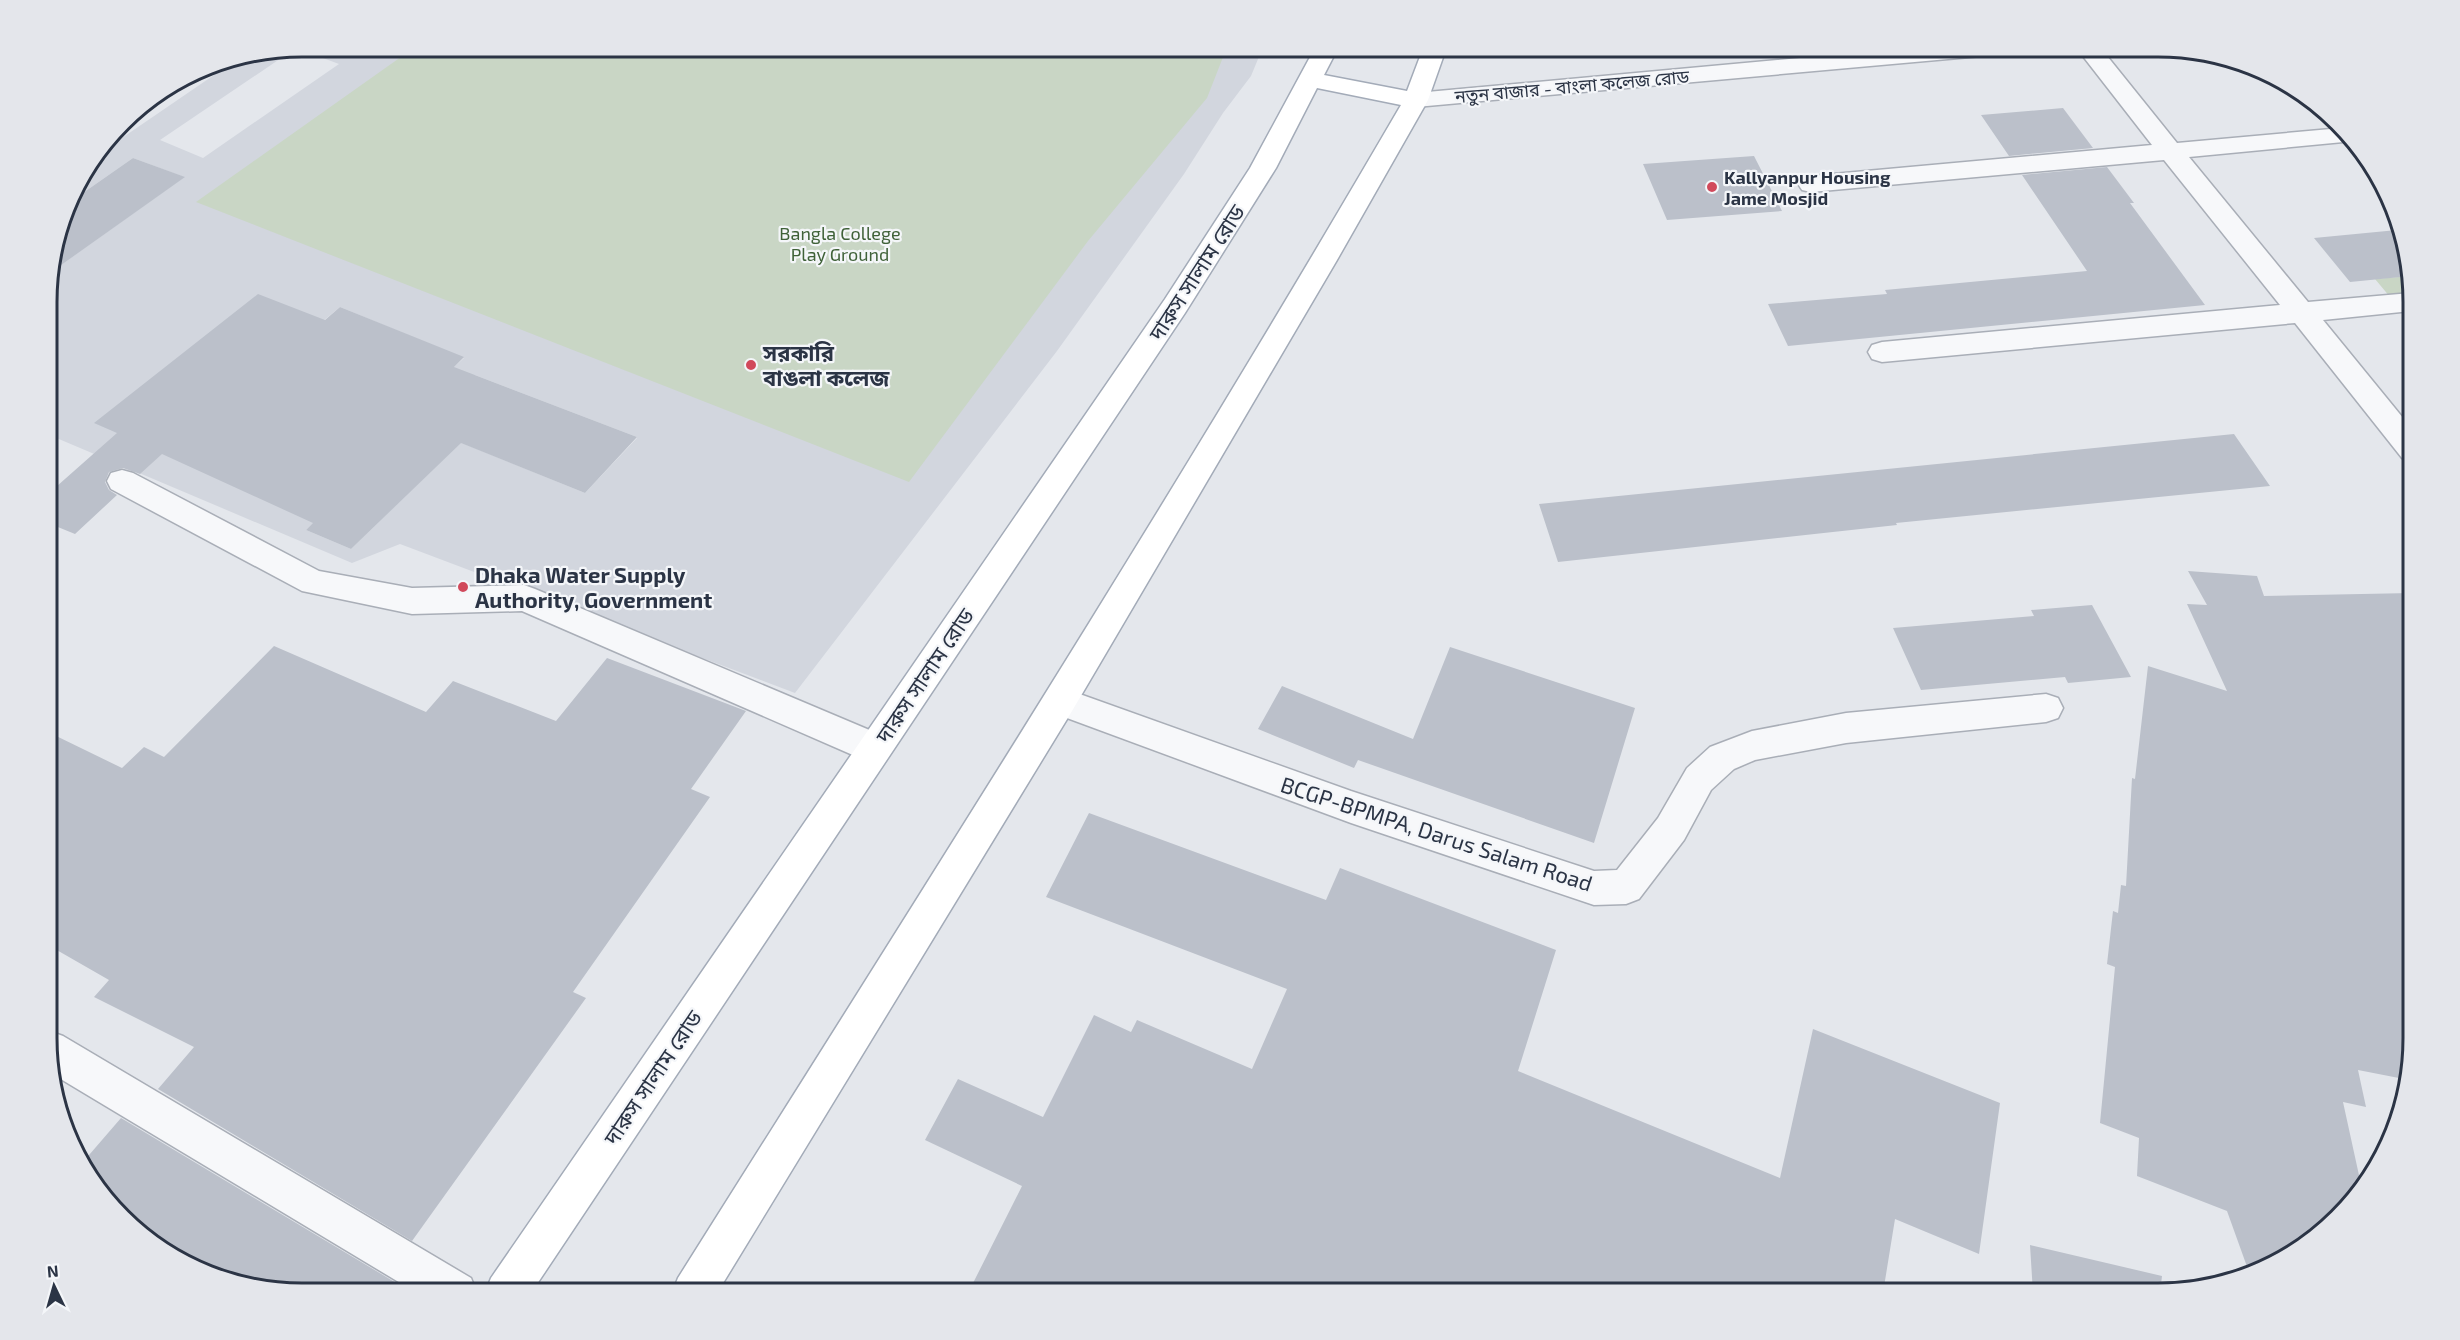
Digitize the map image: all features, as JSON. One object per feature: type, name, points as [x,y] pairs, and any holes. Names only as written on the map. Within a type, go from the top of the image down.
[{"type":"main road","name":"দারুস সালাম রোড","points":[[513,1283],[1175,306],[1263,168],[1322,57]]},
{"type":"main road","points":[[699,1283],[1060,701],[1324,260],[1416,100],[1432,57]]},
{"type":"main road","points":[[1311,80],[1416,100]]},
{"type":"street","name":"নতুন বাজার - বাংলা কলেজ রোড","points":[[1416,100],[1833,57]]},
{"type":"street","points":[[2095,57],[2170,153],[2304,313],[2403,439]]},
{"type":"street","points":[[1811,184],[2337,136]]},
{"type":"street","points":[[1882,352],[2403,303]]},
{"type":"street","points":[[122,481],[313,582],[412,601],[524,598],[874,748]]},
{"type":"street","name":"BCGP-BPMPA, Darus Salam Road","points":[[1060,701],[1351,807],[1594,888],[1626,887],[1671,829],[1699,779],[1722,758],[1752,746],[1846,728],[2046,708]]},
{"type":"street","points":[[58,1055],[439,1283]]},
{"type":"shaded area","name":"সরকারি বাঙলা কলেজ","points":[[320,57],[1259,57],[1251,76],[1223,113],[1184,174],[1057,351],[795,693],[400,544],[352,563],[57,438],[57,302],[60,266],[184,177],[133,158],[82,193],[98,166],[119,140],[219,72],[270,59],[281,58],[160,140],[203,158],[339,64]],"holes":[[[340,307],[464,358],[305,501],[163,453]],[[475,375],[637,437],[637,438],[585,493],[420,426]],[[411,432],[454,449],[351,549],[306,530]]]},
{"type":"green space","name":"Bangla College Play Ground","points":[[401,57],[1223,57],[1207,98],[1088,241],[909,482],[196,202]]},
{"type":"green space","points":[[2401,277],[2403,312],[2375,279]]},
{"type":"building","points":[[2063,108],[2093,148],[2009,156],[1981,115]]},
{"type":"building","name":"Kallyanpur Housing Jame Mosjid","points":[[1754,156],[1782,211],[1667,220],[1643,164]]},
{"type":"building","points":[[133,158],[185,177],[60,266],[65,239],[82,193]]},
{"type":"building","points":[[2107,167],[2134,203],[2130,203],[2205,305],[1788,346],[1768,304],[1887,294],[1885,290],[2087,271],[2022,175]]},
{"type":"building","points":[[2392,230],[2401,277],[2350,282],[2314,238]]},
{"type":"building","points":[[258,294],[325,320],[340,307],[464,357],[454,367],[637,437],[585,493],[461,443],[351,549],[306,530],[313,523],[162,454],[140,474],[123,468],[109,472],[105,482],[109,490],[117,495],[75,534],[57,527],[57,486],[117,433],[94,423]]},
{"type":"building","points":[[2234,434],[2270,486],[1896,523],[1897,525],[1558,562],[1539,504]]},
{"type":"building","points":[[2188,571],[2257,576],[2264,596],[2403,593],[2403,1038],[2399,1078],[2358,1070],[2366,1107],[2343,1102],[2359,1177],[2331,1211],[2307,1232],[2266,1258],[2247,1266],[2227,1211],[2137,1176],[2139,1138],[2100,1123],[2115,967],[2107,964],[2113,911],[2118,913],[2121,885],[2126,886],[2132,778],[2135,779],[2148,666],[2227,691],[2187,604],[2207,605]]},
{"type":"building","points":[[2092,605],[2131,677],[2068,683],[2065,677],[1921,690],[1893,628],[2034,616],[2031,610]]},
{"type":"building","points":[[274,646],[426,712],[453,681],[556,721],[607,658],[746,711],[691,789],[710,797],[573,992],[586,998],[412,1241],[158,1089],[194,1047],[94,997],[109,980],[57,950],[57,736],[122,768],[144,747],[164,757]]},
{"type":"building","points":[[1450,647],[1635,708],[1594,843],[1358,760],[1354,768],[1258,729],[1282,686],[1413,739]]},
{"type":"building","points":[[1089,813],[1326,900],[1340,868],[1556,950],[1518,1071],[1780,1178],[1813,1029],[2000,1103],[1979,1254],[1895,1219],[1885,1283],[973,1283],[1022,1186],[925,1140],[958,1079],[1043,1117],[1094,1015],[1131,1032],[1137,1020],[1252,1069],[1287,989],[1046,897]]},
{"type":"building","points":[[121,1118],[396,1283],[270,1281],[239,1275],[208,1264],[166,1242],[141,1222],[108,1187],[88,1156]]},
{"type":"building","points":[[2030,1245],[2162,1276],[2161,1283],[2158,1283],[2032,1283]]},
{"type":"place","name":"Kallyanpur Housing Jame Mosjid","points":[[1712,187]]},
{"type":"place","name":"সরকারি বাঙলা কলেজ","points":[[751,365]]},
{"type":"place","name":"Dhaka Water Supply Authority, Government","points":[[463,587]]}]
